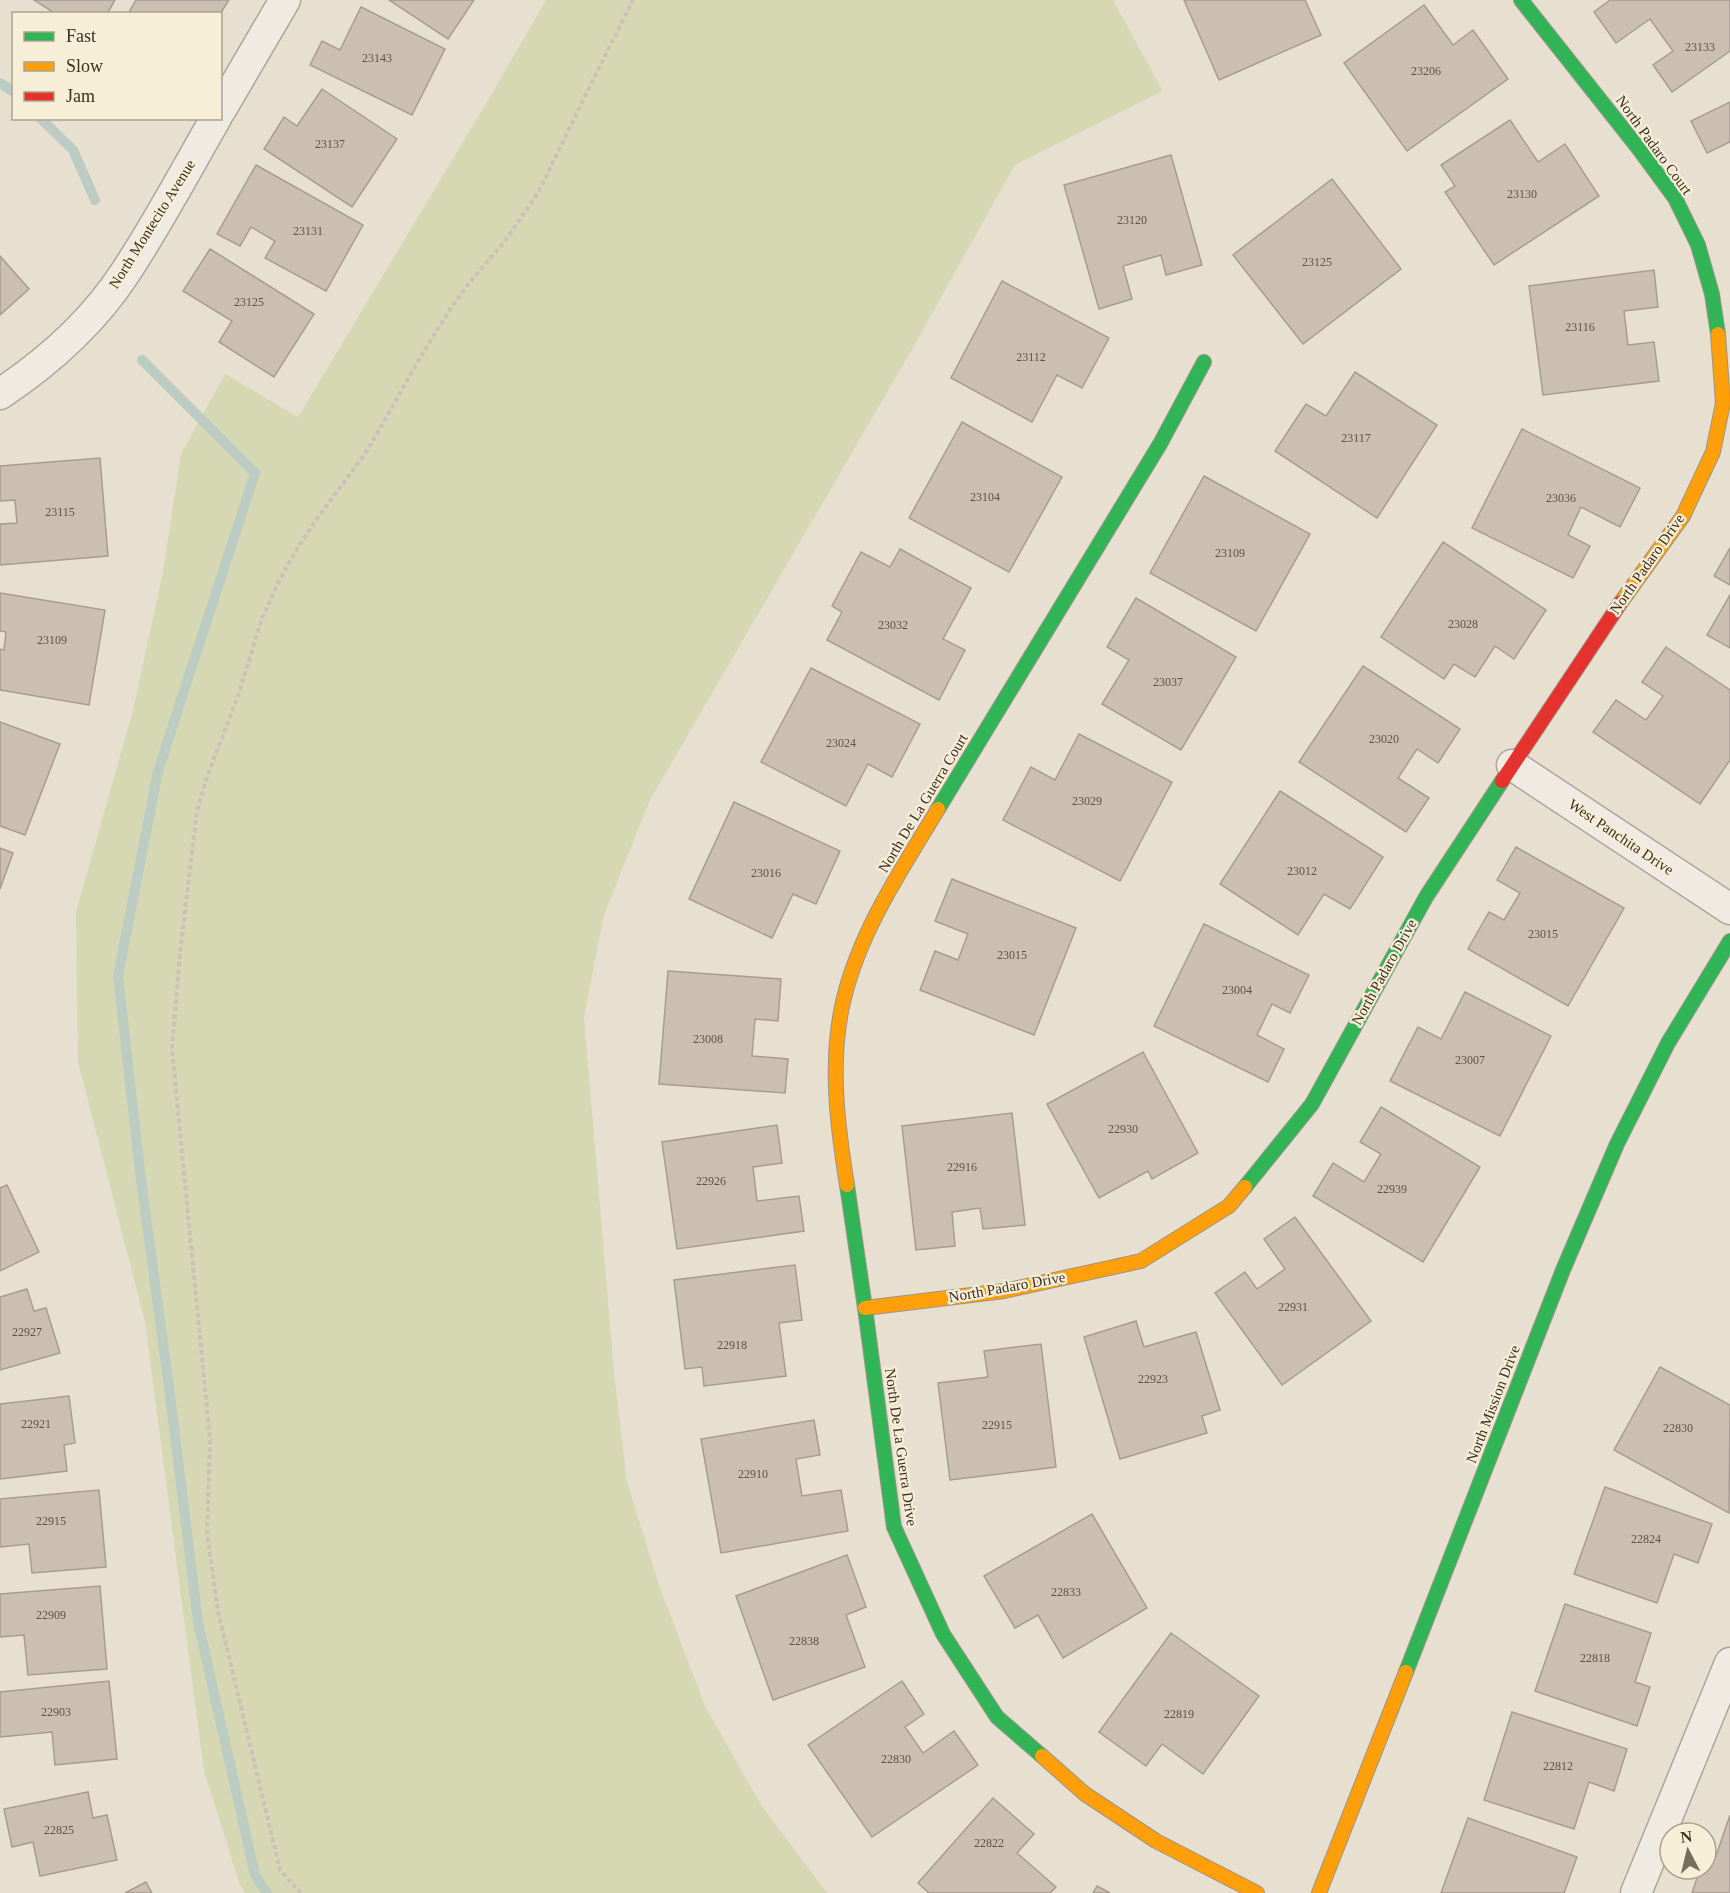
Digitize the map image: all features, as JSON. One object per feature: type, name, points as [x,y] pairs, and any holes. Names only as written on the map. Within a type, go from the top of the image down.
[{"type":"street","points":[[222,108],[285,0]]},
{"type":"street","name":"North Padaro Court","points":[[1521,0],[1675,198],[1698,245],[1712,294],[1719,340],[1723,403]]},
{"type":"street","name":"North Montecito Avenue","points":[[0,394],[61,347],[90,318],[124,274],[215,120]]},
{"type":"street","name":"North De La Guerra Court","points":[[865,1308],[838,1128],[836,1080],[844,998],[860,951],[885,897],[1160,444],[1204,362]]},
{"type":"street","name":"North Padaro Drive","points":[[865,1308],[1004,1291],[1141,1261],[1229,1206],[1312,1104],[1426,897],[1615,610],[1683,516],[1713,452],[1723,403]]},
{"type":"street","name":"West Panchita Drive","points":[[1512,765],[1730,909]]},
{"type":"street","name":"North Mission Drive","points":[[1319,1893],[1563,1270],[1617,1144],[1668,1043],[1730,941]]},
{"type":"street","name":"North De La Guerra Drive","points":[[865,1308],[894,1527],[943,1634],[997,1717],[1085,1794],[1156,1841],[1257,1893]]},
{"type":"street","points":[[1636,1893],[1730,1663]]},
{"type":"path","points":[[301,1893],[280,1869],[219,1611],[207,1533],[210,1440],[172,1049],[196,811],[238,696],[262,618],[278,583],[319,516],[368,451],[452,306],[505,241],[538,193],[633,0]]},
{"type":"green space","points":[[546,0],[1113,0],[1163,91],[1015,165],[914,346],[649,802],[604,915],[584,1017],[614,1372],[627,1482],[660,1588],[705,1706],[761,1805],[827,1893],[245,1893],[240,1885],[204,1771],[145,1322],[78,1062],[76,912],[133,710],[163,572],[181,454],[225,374],[298,417]]},
{"type":"building","points":[[34,0],[115,0],[108,12],[53,12]]},
{"type":"building","points":[[136,0],[229,0],[221,12],[129,12]]},
{"type":"building","points":[[389,0],[474,0],[448,39]]},
{"type":"building","points":[[1184,0],[1305,0],[1321,35],[1219,80]]},
{"type":"building","points":[[1610,0],[1730,0],[1730,51],[1672,92],[1653,65],[1673,51],[1650,19],[1616,43],[1594,12]]},
{"type":"building","points":[[1424,5],[1453,45],[1473,30],[1508,79],[1407,151],[1344,63]]},
{"type":"building","points":[[361,7],[445,49],[412,115],[310,65],[322,41],[340,50]]},
{"type":"building","points":[[322,89],[397,139],[352,207],[264,149],[284,117],[297,126]]},
{"type":"building","points":[[1730,102],[1730,142],[1707,153],[1691,121]]},
{"type":"building","points":[[1510,120],[1538,162],[1565,144],[1599,196],[1494,265],[1445,192],[1455,186],[1441,165]]},
{"type":"building","points":[[1171,155],[1202,265],[1166,275],[1161,255],[1123,266],[1132,299],[1099,309],[1064,185]]},
{"type":"building","points":[[256,165],[363,225],[326,291],[265,258],[275,241],[251,227],[240,246],[217,234]]},
{"type":"building","points":[[1332,179],[1401,269],[1303,344],[1233,255]]},
{"type":"building","points":[[210,249],[314,314],[274,377],[219,342],[232,321],[183,291]]},
{"type":"building","points":[[0,256],[29,289],[0,315]]},
{"type":"building","points":[[1654,270],[1658,307],[1624,311],[1628,345],[1654,342],[1659,381],[1543,395],[1529,286]]},
{"type":"building","points":[[1002,281],[1109,338],[1082,388],[1057,375],[1032,422],[951,378]]},
{"type":"building","points":[[1355,372],[1437,425],[1377,518],[1275,451],[1306,404],[1326,416]]},
{"type":"building","points":[[962,422],[1062,477],[1009,572],[909,518]]},
{"type":"building","points":[[1522,429],[1640,488],[1620,527],[1581,507],[1568,535],[1590,546],[1573,578],[1472,528]]},
{"type":"building","points":[[100,458],[108,556],[0,565],[0,524],[17,523],[15,500],[0,501],[0,466]]},
{"type":"building","points":[[1204,476],[1310,534],[1256,631],[1150,573]]},
{"type":"building","points":[[1443,542],[1546,610],[1514,659],[1495,646],[1475,677],[1454,664],[1444,679],[1381,637]]},
{"type":"building","points":[[1730,548],[1730,585],[1714,576]]},
{"type":"building","points":[[900,549],[971,588],[943,639],[965,650],[939,700],[827,640],[842,612],[832,606],[861,552],[890,567]]},
{"type":"building","points":[[0,593],[105,610],[89,705],[0,690],[0,649],[4,650],[6,632],[0,631]]},
{"type":"building","points":[[1730,595],[1730,648],[1707,635]]},
{"type":"building","points":[[1136,598],[1236,657],[1181,750],[1102,704],[1129,660],[1107,647]]},
{"type":"building","points":[[1666,647],[1730,690],[1730,760],[1700,804],[1593,732],[1616,700],[1646,720],[1663,696],[1642,682]]},
{"type":"building","points":[[1363,666],[1460,729],[1438,763],[1417,749],[1398,778],[1429,798],[1406,832],[1299,762]]},
{"type":"building","points":[[811,668],[920,724],[892,777],[868,764],[846,806],[761,762]]},
{"type":"building","points":[[0,722],[60,744],[25,835],[0,826]]},
{"type":"building","points":[[1079,734],[1172,782],[1120,881],[1003,820],[1031,767],[1055,780]]},
{"type":"building","points":[[1280,791],[1383,857],[1350,909],[1324,894],[1298,935],[1220,884]]},
{"type":"building","points":[[734,802],[840,851],[816,904],[793,894],[772,938],[689,899]]},
{"type":"building","points":[[1516,847],[1624,908],[1568,1006],[1468,949],[1489,912],[1504,920],[1520,893],[1497,880]]},
{"type":"building","points":[[0,848],[13,853],[0,889]]},
{"type":"building","points":[[952,879],[1076,928],[1034,1035],[920,990],[935,951],[958,960],[968,934],[935,921]]},
{"type":"building","points":[[1204,924],[1309,975],[1290,1013],[1272,1004],[1257,1035],[1284,1049],[1268,1082],[1154,1026]]},
{"type":"building","points":[[668,971],[781,979],[778,1021],[755,1019],[752,1056],[788,1059],[785,1093],[659,1084]]},
{"type":"building","points":[[1465,992],[1551,1036],[1500,1136],[1390,1081],[1418,1027],[1441,1039]]},
{"type":"building","points":[[1143,1052],[1198,1153],[1152,1179],[1148,1171],[1099,1198],[1047,1104]]},
{"type":"building","points":[[1381,1107],[1480,1167],[1423,1262],[1313,1196],[1333,1163],[1364,1182],[1381,1154],[1360,1142]]},
{"type":"building","points":[[1012,1113],[1025,1225],[983,1229],[980,1208],[952,1212],[955,1246],[916,1250],[902,1126]]},
{"type":"building","points":[[777,1125],[782,1163],[753,1167],[757,1201],[799,1196],[804,1231],[677,1249],[662,1142]]},
{"type":"building","points":[[7,1185],[39,1252],[0,1271],[0,1188]]},
{"type":"building","points":[[1295,1217],[1371,1321],[1282,1385],[1215,1293],[1245,1272],[1257,1289],[1285,1269],[1264,1239]]},
{"type":"building","points":[[795,1265],[802,1320],[779,1323],[786,1376],[704,1386],[702,1367],[685,1369],[674,1280]]},
{"type":"building","points":[[27,1289],[34,1311],[46,1308],[60,1353],[0,1370],[0,1297]]},
{"type":"building","points":[[1136,1321],[1144,1347],[1196,1332],[1220,1410],[1202,1416],[1207,1433],[1120,1459],[1084,1337]]},
{"type":"building","points":[[1041,1344],[1056,1467],[950,1480],[938,1383],[988,1377],[984,1351]]},
{"type":"building","points":[[1660,1367],[1730,1405],[1729,1513],[1614,1450]]},
{"type":"building","points":[[69,1396],[75,1443],[64,1445],[67,1471],[0,1479],[0,1404]]},
{"type":"building","points":[[814,1420],[820,1455],[796,1459],[802,1496],[841,1490],[848,1531],[721,1553],[701,1439]]},
{"type":"building","points":[[1605,1487],[1712,1524],[1698,1563],[1674,1554],[1657,1603],[1574,1574]]},
{"type":"building","points":[[99,1490],[106,1567],[32,1573],[29,1544],[0,1547],[0,1499]]},
{"type":"building","points":[[1092,1514],[1147,1608],[1063,1658],[1038,1615],[1015,1628],[984,1576]]},
{"type":"building","points":[[847,1555],[866,1607],[846,1615],[865,1667],[773,1700],[736,1596]]},
{"type":"building","points":[[100,1586],[107,1669],[28,1675],[24,1635],[0,1637],[0,1594]]},
{"type":"building","points":[[1565,1604],[1651,1633],[1635,1682],[1650,1687],[1637,1726],[1535,1691]]},
{"type":"building","points":[[1171,1633],[1259,1696],[1203,1774],[1162,1744],[1146,1766],[1099,1732]]},
{"type":"building","points":[[109,1681],[117,1759],[55,1765],[52,1732],[0,1737],[0,1692]]},
{"type":"building","points":[[902,1681],[924,1714],[905,1727],[923,1753],[954,1731],[978,1765],[872,1837],[808,1745]]},
{"type":"building","points":[[1512,1712],[1627,1749],[1614,1791],[1589,1782],[1574,1829],[1484,1800]]},
{"type":"building","points":[[88,1792],[93,1818],[107,1815],[117,1860],[40,1876],[33,1842],[12,1847],[4,1809]]},
{"type":"building","points":[[993,1798],[1034,1834],[1017,1853],[1056,1887],[1050,1893],[929,1893],[918,1883]]},
{"type":"building","points":[[1730,1815],[1730,1893],[1692,1893],[1696,1881],[1718,1881],[1718,1850]]},
{"type":"building","points":[[1468,1818],[1577,1857],[1564,1893],[1441,1893]]},
{"type":"building","points":[[146,1882],[152,1893],[125,1893]]},
{"type":"building","points":[[1097,1886],[1110,1893],[1093,1893]]},
{"type":"waterway","points":[[0,83],[12,91]]},
{"type":"waterway","points":[[42,120],[73,150],[95,200]]},
{"type":"waterway","points":[[142,360],[255,473],[158,771],[118,976],[141,1180],[198,1622],[255,1875],[267,1893]]},
{"type":"traffic: fast","points":[[1521,0],[1675,198],[1698,245],[1712,294],[1718,334]]},
{"type":"traffic: fast","points":[[938,809],[1160,444],[1204,362]]},
{"type":"traffic: fast","points":[[1245,1187],[1312,1104],[1426,897],[1502,781]]},
{"type":"traffic: fast","points":[[1406,1672],[1563,1270],[1617,1144],[1668,1043],[1730,941]]},
{"type":"traffic: fast","points":[[847,1185],[894,1527],[943,1634],[997,1717],[1042,1756]]},
{"type":"traffic: slow","points":[[1621,602],[1683,516],[1713,452],[1723,403],[1718,334]]},
{"type":"traffic: slow","points":[[847,1185],[836,1091],[837,1044],[844,998],[851,973],[872,924],[938,809]]},
{"type":"traffic: slow","points":[[865,1308],[1004,1291],[1141,1261],[1229,1206],[1245,1187]]},
{"type":"traffic: slow","points":[[1319,1893],[1406,1672]]},
{"type":"traffic: slow","points":[[1042,1756],[1085,1794],[1156,1841],[1257,1893]]},
{"type":"traffic: jam","points":[[1502,781],[1621,602]]}]
